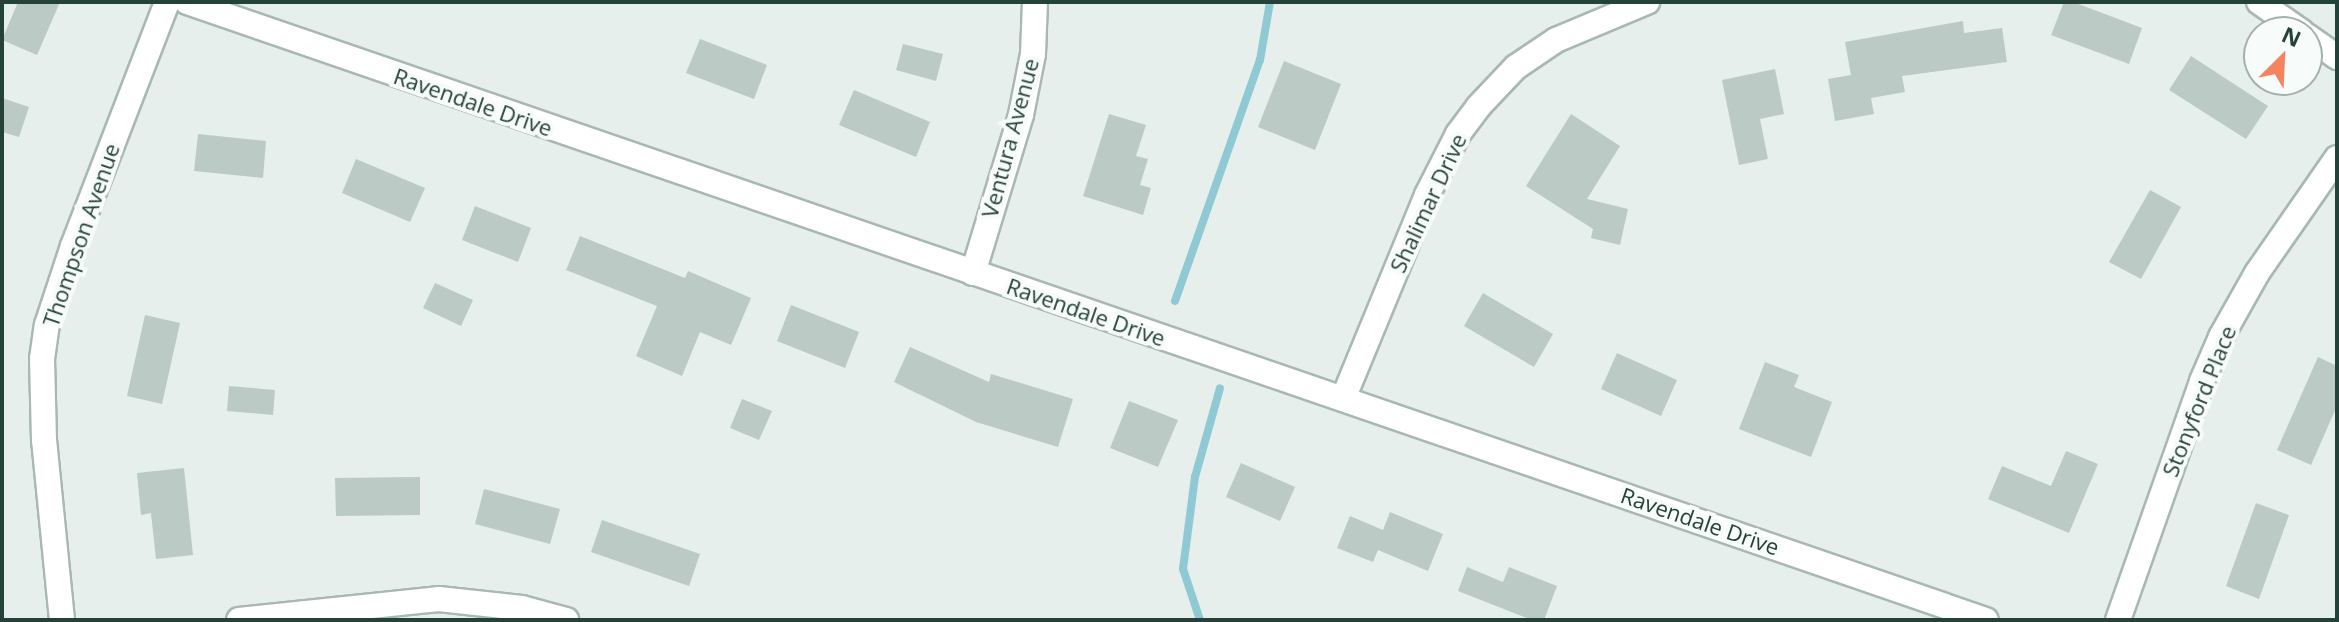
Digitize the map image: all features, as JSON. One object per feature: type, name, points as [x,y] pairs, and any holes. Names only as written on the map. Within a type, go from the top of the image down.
[{"type":"street","name":"Thompson Avenue","points":[[62,620],[44,440],[42,359],[47,325],[73,246],[167,2]]},
{"type":"street","name":"Ravendale Drive","points":[[187,2],[1986,620]]},
{"type":"street","name":"Ventura Avenue","points":[[973,273],[1021,115],[1033,54],[1035,2]]},
{"type":"street","name":"Shalimar Drive","points":[[1343,399],[1427,195],[1458,134],[1478,107],[1516,67],[1556,40],[1647,2]]},
{"type":"street","points":[[2259,2],[2279,16]]},
{"type":"street","name":"Stonyford Place","points":[[2118,620],[2202,381],[2221,337],[2257,273],[2337,158]]},
{"type":"street","points":[[239,620],[439,599],[482,601],[566,620]]},
{"type":"building","points":[[18,2],[60,2],[37,55],[2,40]]},
{"type":"building","points":[[2064,2],[2073,2],[2142,28],[2129,64],[2051,35]]},
{"type":"building","points":[[1963,21],[1964,33],[2002,28],[2007,62],[1902,76],[1905,92],[1871,98],[1874,114],[1835,121],[1828,79],[1851,75],[1845,42]]},
{"type":"building","points":[[700,39],[767,65],[754,99],[686,73]]},
{"type":"building","points":[[903,44],[943,54],[936,81],[896,70]]},
{"type":"building","points":[[2191,56],[2243,90],[2243,96],[2253,96],[2268,106],[2246,139],[2169,90]]},
{"type":"building","points":[[1284,61],[1341,84],[1315,150],[1258,127]]},
{"type":"building","points":[[1775,69],[1784,114],[1760,119],[1768,159],[1739,165],[1722,80]]},
{"type":"building","points":[[854,90],[930,122],[916,157],[839,125]]},
{"type":"building","points":[[2,98],[29,107],[19,137],[2,132]]},
{"type":"building","points":[[1109,114],[1146,125],[1136,156],[1148,159],[1140,185],[1151,188],[1143,215],[1083,196]]},
{"type":"building","points":[[1571,114],[1620,146],[1587,199],[1628,209],[1620,245],[1591,238],[1593,229],[1526,186]]},
{"type":"building","points":[[198,134],[266,141],[263,178],[194,171]]},
{"type":"building","points":[[356,159],[425,188],[410,222],[342,193]]},
{"type":"building","points":[[2150,190],[2181,207],[2141,279],[2109,262]]},
{"type":"building","points":[[475,206],[531,228],[518,262],[462,240]]},
{"type":"building","points":[[580,236],[685,278],[688,271],[751,298],[731,345],[700,332],[682,376],[636,356],[657,306],[566,270]]},
{"type":"building","points":[[435,283],[473,300],[461,326],[423,308]]},
{"type":"building","points":[[1483,293],[1553,334],[1534,367],[1464,326]]},
{"type":"building","points":[[791,305],[859,332],[845,368],[777,341]]},
{"type":"building","points":[[145,315],[180,323],[162,404],[127,396]]},
{"type":"building","points":[[910,347],[989,382],[991,374],[1073,399],[1058,447],[976,422],[894,382]]},
{"type":"building","points":[[1617,353],[1677,380],[1661,416],[1601,389]]},
{"type":"building","points":[[2318,357],[2337,366],[2337,406],[2311,465],[2277,450]]},
{"type":"building","points":[[1765,362],[1799,375],[1794,387],[1832,402],[1811,457],[1739,429]]},
{"type":"building","points":[[229,386],[275,390],[273,415],[227,411]]},
{"type":"building","points":[[742,399],[772,411],[759,440],[730,428]]},
{"type":"building","points":[[1129,401],[1178,420],[1158,467],[1110,448]]},
{"type":"building","points":[[2066,451],[2098,464],[2069,533],[1988,499],[2002,466],[2051,486]]},
{"type":"building","points":[[1241,463],[1295,487],[1280,521],[1226,497]]},
{"type":"building","points":[[184,468],[193,555],[156,559],[151,513],[141,515],[137,473]]},
{"type":"building","points":[[420,477],[420,515],[336,516],[335,478]]},
{"type":"building","points":[[484,489],[560,509],[550,544],[475,524]]},
{"type":"building","points":[[2256,503],[2289,515],[2259,599],[2226,586]]},
{"type":"building","points":[[1390,512],[1443,534],[1428,571],[1378,550],[1373,562],[1337,548],[1350,516],[1383,530]]},
{"type":"building","points":[[602,520],[700,554],[689,586],[591,552]]},
{"type":"building","points":[[1467,567],[1503,582],[1509,567],[1557,586],[1544,620],[1532,620],[1458,591]]},
{"type":"waterway","points":[[1175,301],[1260,60],[1270,2]]},
{"type":"waterway","points":[[1200,620],[1183,569],[1195,477],[1220,388]]}]
